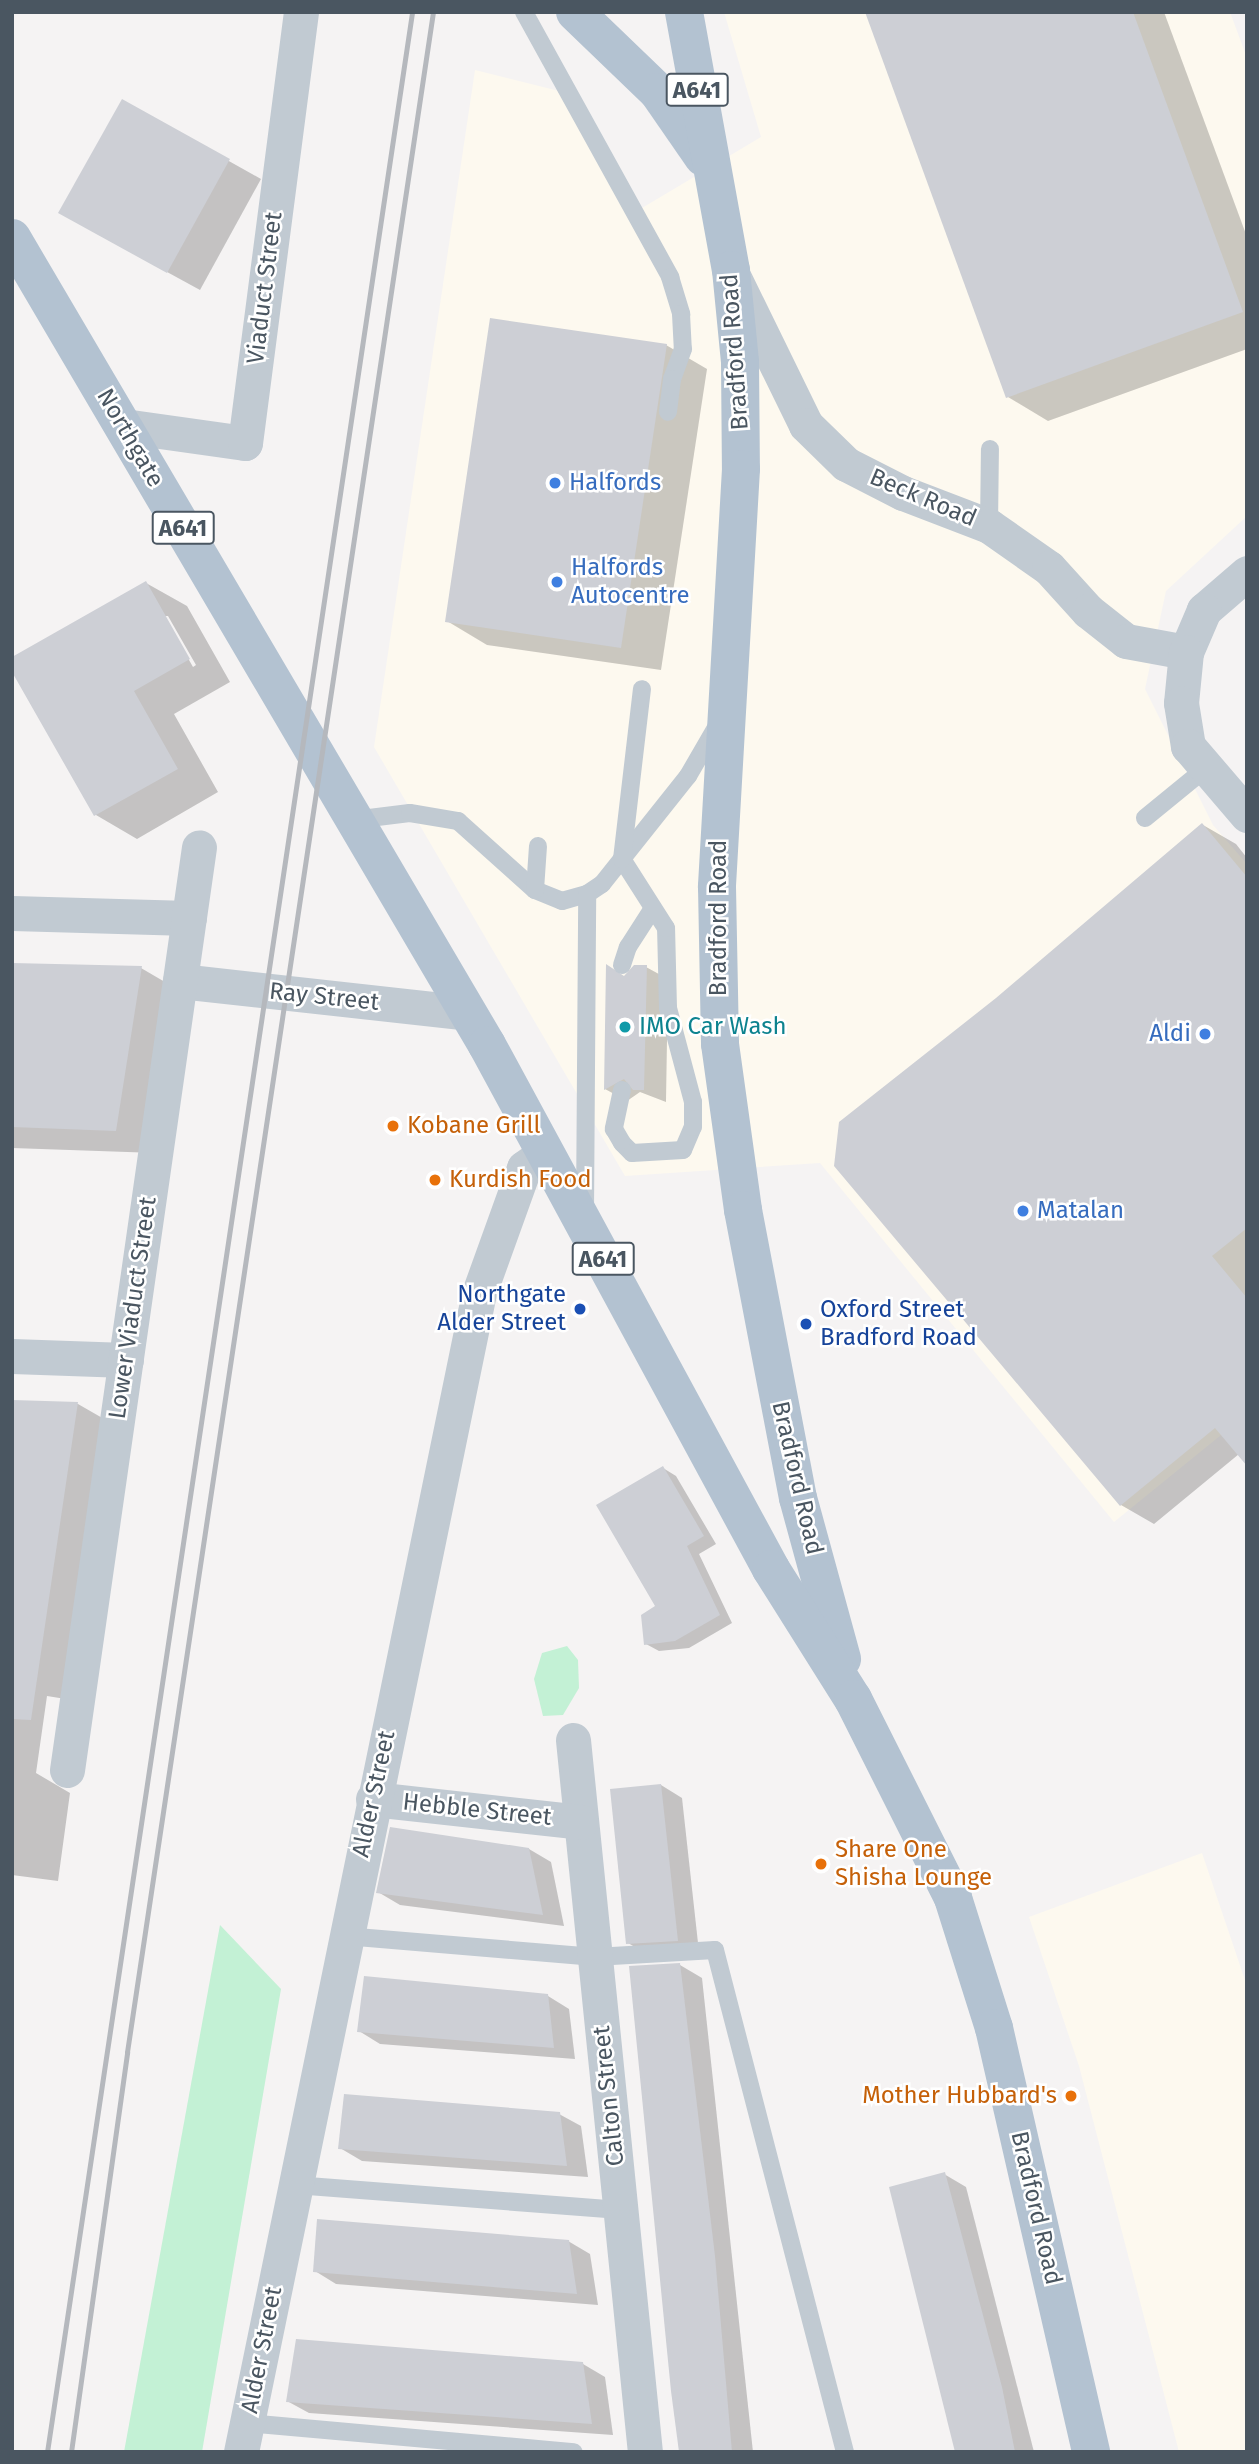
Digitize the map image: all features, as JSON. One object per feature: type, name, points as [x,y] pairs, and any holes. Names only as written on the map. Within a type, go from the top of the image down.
[{"type":"main road","points":[[575,12],[658,92],[710,168]]},
{"type":"main road","name":"A641","points":[[684,12],[710,168]]},
{"type":"main road","name":"Bradford Road","points":[[710,168],[731,270],[740,362],[741,469],[724,714],[717,887],[720,1044],[743,1210],[798,1499],[853,1699]]},
{"type":"main road","name":"Northgate","points":[[12,237],[353,820]]},
{"type":"main road","name":"Bradford Road","points":[[353,820],[468,1013],[771,1569],[853,1699],[953,1898],[994,2028],[1091,2452]]},
{"type":"street","name":"Viaduct Street","points":[[124,426],[245,443],[301,12]]},
{"type":"street","name":"Beck Road","points":[[731,270],[806,425],[836,454],[903,493],[989,526],[1049,568],[1088,611],[1126,641],[1186,652]]},
{"type":"street","points":[[1247,573],[1204,610],[1186,652],[1181,703],[1188,746],[1247,815]]},
{"type":"street","name":"Lower Viaduct Street","points":[[67,1770],[199,847]]},
{"type":"street","points":[[12,913],[189,918]]},
{"type":"street","name":"Ray Street","points":[[180,981],[468,1013]]},
{"type":"street","name":"Alder Street","points":[[244,2437],[373,1799],[480,1293],[524,1168],[545,1153]]},
{"type":"street","points":[[12,1356],[126,1360]]},
{"type":"street","name":"Calton Street","points":[[573,1740],[645,2452]]},
{"type":"street","name":"Hebble Street","points":[[373,1799],[581,1822]]},
{"type":"lane","points":[[524,12],[670,277],[681,314],[683,349],[671,379],[668,411]]},
{"type":"lane","points":[[989,526],[990,449]]},
{"type":"lane","points":[[622,1090],[614,1129],[632,1153],[683,1150],[693,1127],[693,1102],[668,1008],[666,928],[622,859],[642,689]]},
{"type":"lane","points":[[353,820],[410,813],[458,821],[535,890],[562,901],[587,894],[622,859],[688,776],[724,714]]},
{"type":"lane","points":[[1146,818],[1205,769]]},
{"type":"lane","points":[[535,890],[538,846]]},
{"type":"lane","points":[[585,1226],[587,894]]},
{"type":"lane","points":[[622,965],[628,947],[653,908]]},
{"type":"lane","points":[[345,1936],[595,1957],[715,1950],[845,2452]]},
{"type":"lane","points":[[295,2185],[620,2210]]},
{"type":"lane","points":[[244,2437],[574,2452]]},
{"type":"shaded area","points":[[724,12],[1230,12],[1247,58],[1247,516],[1166,591],[1145,689],[1213,825],[1247,864],[1247,1414],[1114,1522],[820,1163],[625,1176],[374,747],[475,70],[571,94],[637,211],[761,137]]},
{"type":"shaded area","points":[[1202,1853],[1247,1986],[1247,2452],[1179,2452],[1079,2066],[1029,1917]]},
{"type":"green space","points":[[567,1646],[578,1660],[579,1688],[563,1715],[543,1716],[534,1679],[542,1653]]},
{"type":"green space","points":[[220,1925],[281,1989],[202,2452],[124,2452]]},
{"type":"building","points":[[865,12],[1133,12],[1243,312],[1006,398]]},
{"type":"building","points":[[122,99],[230,159],[167,273],[58,213]]},
{"type":"building","name":"Halfords","points":[[490,318],[667,344],[621,648],[445,622]]},
{"type":"building","points":[[146,581],[190,659],[134,691],[178,769],[94,816],[12,672],[12,657]]},
{"type":"building","name":"Matalan","points":[[1202,823],[1247,877],[1247,1228],[1212,1256],[1247,1298],[1247,1466],[1215,1428],[1120,1506],[834,1166],[839,1122],[996,998]]},
{"type":"building","points":[[12,963],[142,966],[116,1131],[12,1127]]},
{"type":"building","name":"IMO Car Wash","points":[[606,964],[624,976],[634,965],[647,965],[644,1090],[633,1090],[624,1079],[604,1090]]},
{"type":"building","points":[[12,1400],[78,1402],[31,1720],[12,1719]]},
{"type":"building","points":[[663,1466],[704,1536],[687,1546],[720,1615],[675,1641],[644,1645],[641,1615],[655,1606],[596,1505]]},
{"type":"building","points":[[661,1784],[678,1941],[626,1944],[610,1789]]},
{"type":"building","points":[[390,1827],[529,1848],[543,1915],[376,1893]]},
{"type":"building","points":[[680,1963],[715,2256],[732,2452],[679,2452],[671,2391],[629,1966]]},
{"type":"building","points":[[364,1976],[548,1994],[554,2048],[357,2032]]},
{"type":"building","points":[[344,2094],[560,2112],[567,2166],[338,2149]]},
{"type":"building","points":[[945,2172],[1002,2387],[1015,2452],[955,2452],[889,2187]]},
{"type":"building","points":[[317,2219],[569,2240],[577,2294],[313,2272]]},
{"type":"building","points":[[296,2339],[583,2362],[592,2424],[286,2402]]},
{"type":"railway","points":[[47,2452],[412,12]]},
{"type":"railway","points":[[71,2452],[127,2052],[433,12]]},
{"type":"place","name":"Halfords","points":[[555,483]]},
{"type":"place","name":"Halfords Autocentre","points":[[557,582]]},
{"type":"place","name":"IMO Car Wash","points":[[625,1027]]},
{"type":"place","name":"Aldi","points":[[1205,1034]]},
{"type":"place","name":"Kobane Grill","points":[[393,1126]]},
{"type":"place","name":"Kurdish Food","points":[[435,1180]]},
{"type":"place","name":"Matalan","points":[[1023,1211]]},
{"type":"place","name":"Northgate Alder Street","points":[[580,1309]]},
{"type":"place","name":"Oxford Street Bradford Road","points":[[806,1324]]},
{"type":"place","name":"Share One Shisha Lounge","points":[[821,1864]]},
{"type":"place","name":"Mother Hubbard's","points":[[1071,2096]]}]
